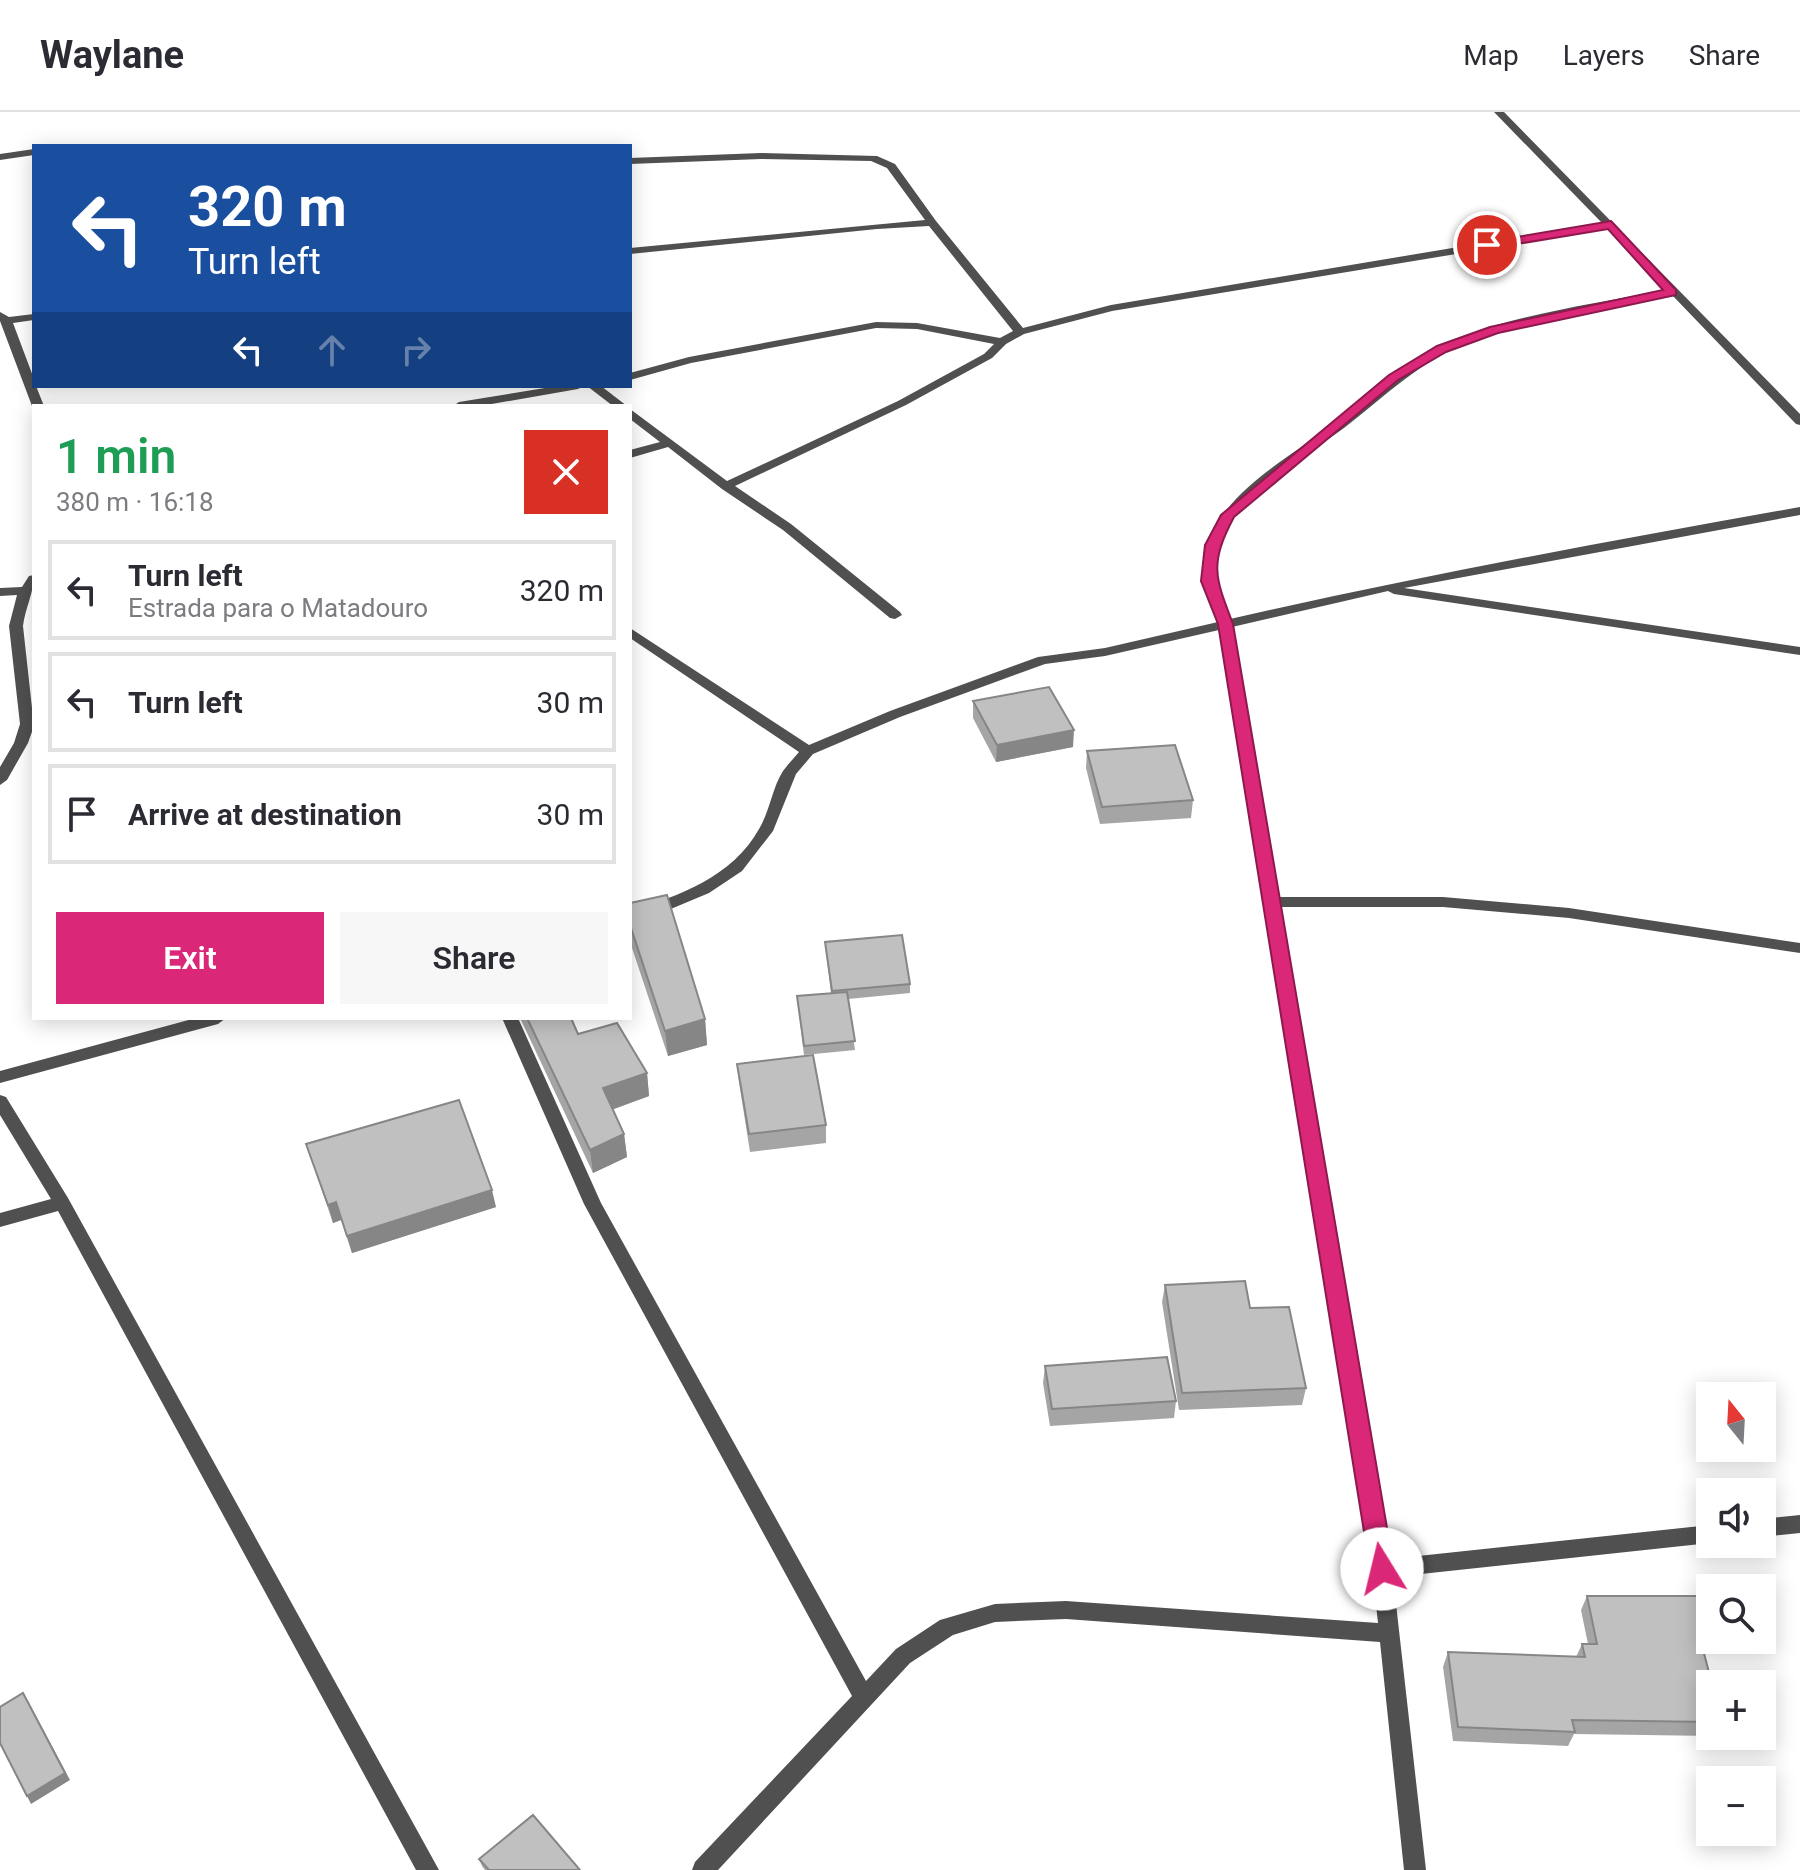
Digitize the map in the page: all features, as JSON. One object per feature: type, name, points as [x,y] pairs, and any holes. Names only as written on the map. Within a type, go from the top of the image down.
[{"type":"street","points":[[1499,112],[1800,421]]},
{"type":"street","points":[[0,157],[32,152]]},
{"type":"street","points":[[632,161],[805,156],[873,158],[891,166],[932,223],[1020,332]]},
{"type":"street","points":[[632,251],[932,223]]},
{"type":"street","points":[[726,486],[902,403],[988,356],[1002,342],[1020,332],[1111,308],[1611,225]]},
{"type":"street","points":[[1415,1870],[1382,1569],[1225,624],[1209,581],[1212,545],[1228,515],[1394,378],[1442,349],[1494,330],[1672,292]]},
{"type":"street","points":[[32,317],[3,318],[37,404]]},
{"type":"street","points":[[632,376],[689,360],[876,325],[917,326],[1002,342]]},
{"type":"street","points":[[471,404],[566,388]]},
{"type":"street","points":[[596,388],[618,404]]},
{"type":"street","points":[[632,414],[726,486],[787,527],[895,615]]},
{"type":"street","points":[[632,453],[670,443]]},
{"type":"street","points":[[632,914],[661,907],[704,889],[737,867],[766,831],[789,773],[808,751],[895,714],[1043,660],[1105,652],[1382,588],[1800,511]]},
{"type":"street","points":[[0,780],[27,728],[25,688],[13,645],[12,615],[32,581]]},
{"type":"street","points":[[1382,588],[1800,651]]},
{"type":"street","points":[[0,592],[24,591]]},
{"type":"street","points":[[632,633],[808,751]]},
{"type":"street","points":[[1271,902],[1443,902],[1553,911],[1800,948]]},
{"type":"street","points":[[0,1077],[211,1020]]},
{"type":"street","points":[[511,1020],[593,1204],[863,1696]]},
{"type":"street","points":[[0,1101],[62,1203],[428,1870]]},
{"type":"street","points":[[0,1220],[62,1203]]},
{"type":"street","points":[[1776,1527],[1800,1524]]},
{"type":"street","points":[[1382,1569],[1696,1535]]},
{"type":"street","points":[[703,1870],[903,1656],[947,1627],[995,1613],[1066,1610],[1387,1633]]},
{"type":"building","points":[[1049,687],[1074,730],[997,745],[973,701]]},
{"type":"building","points":[[1175,745],[1193,800],[1102,807],[1087,751]]},
{"type":"building","points":[[667,895],[705,1019],[665,1031],[632,931],[632,903]]},
{"type":"building","points":[[902,935],[910,984],[832,991],[825,942]]},
{"type":"building","points":[[847,992],[855,1041],[804,1046],[797,996]]},
{"type":"building","points":[[528,1020],[572,1020],[578,1034],[617,1023],[647,1073],[603,1088],[624,1134],[590,1150]]},
{"type":"building","points":[[813,1055],[826,1125],[749,1134],[737,1064]]},
{"type":"building","points":[[459,1100],[492,1190],[347,1236],[336,1202],[328,1205],[306,1144]]},
{"type":"building","points":[[1245,1281],[1250,1308],[1289,1307],[1306,1388],[1182,1393],[1165,1285]]},
{"type":"building","points":[[1167,1357],[1176,1401],[1052,1409],[1045,1366]]},
{"type":"building","points":[[1587,1596],[1696,1596],[1696,1654],[1704,1654],[1708,1670],[1696,1670],[1696,1722],[1572,1720],[1575,1732],[1458,1727],[1448,1652],[1585,1657],[1582,1644],[1597,1644]]},
{"type":"building","points":[[23,1693],[65,1773],[27,1796],[0,1743],[0,1707]]},
{"type":"building","points":[[533,1815],[580,1870],[489,1870],[479,1859]]},
{"type":"route","points":[[1382,1569],[1225,624],[1209,581],[1212,545],[1228,515],[1394,378],[1442,349],[1494,330],[1672,292],[1611,225],[1487,245]]}]
